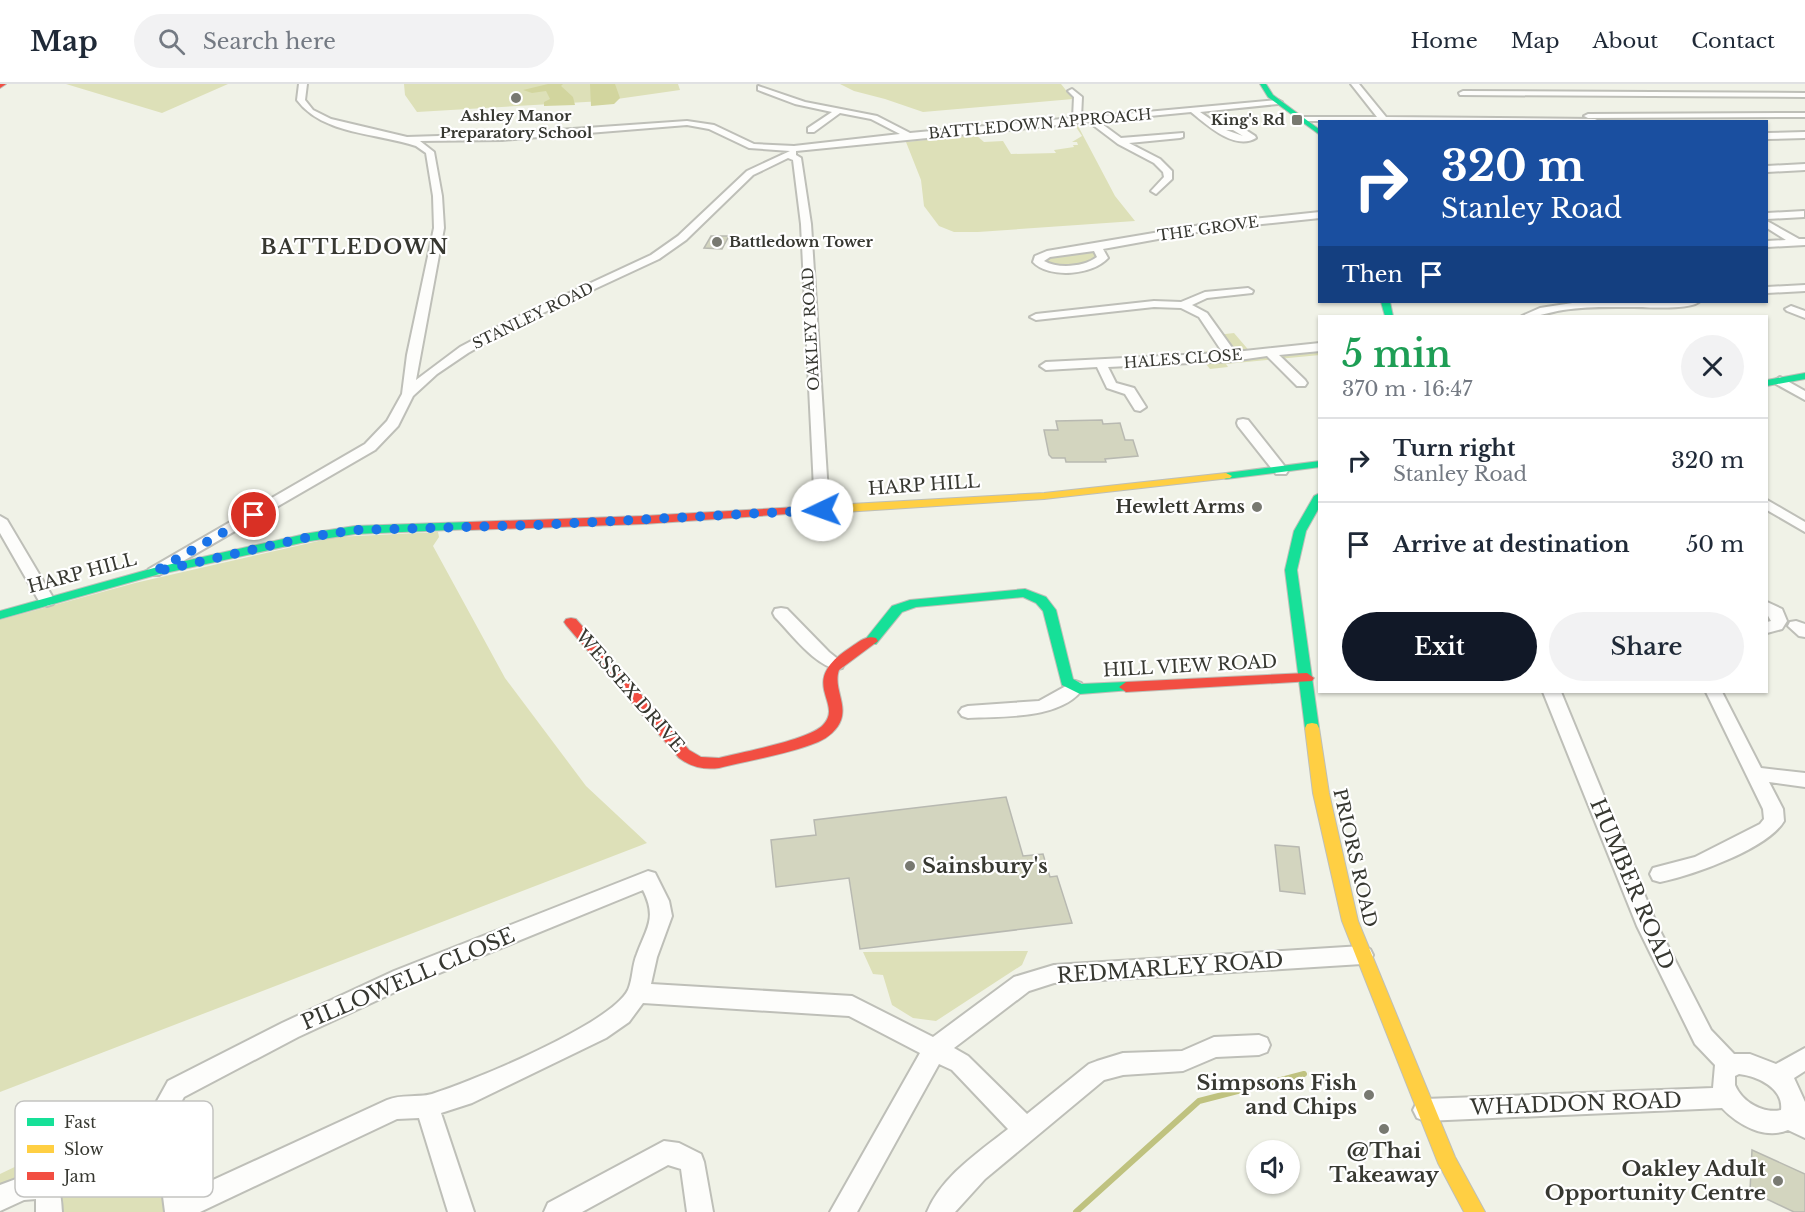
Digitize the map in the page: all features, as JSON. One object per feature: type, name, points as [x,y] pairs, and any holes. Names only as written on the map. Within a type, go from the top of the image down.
[{"type":"street","points":[[303,84],[300,95],[302,104],[316,115],[353,128],[410,139],[441,140],[681,123],[711,127],[743,143],[757,147],[802,149]]},
{"type":"street","points":[[1263,84],[1267,93],[1318,131]]},
{"type":"street","points":[[1355,84],[1384,120]]},
{"type":"street","points":[[1546,84],[1587,115]]},
{"type":"street","points":[[761,88],[803,104],[879,118],[896,126],[908,136]]},
{"type":"street","points":[[1072,90],[1077,97],[1077,120]]},
{"type":"street","points":[[1463,93],[1805,95]]},
{"type":"street","name":"BATTLEDOWN APPROACH","points":[[802,149],[908,136],[1278,102]]},
{"type":"street","points":[[1193,110],[1218,128]]},
{"type":"street","points":[[811,130],[838,111]]},
{"type":"street","points":[[1303,119],[1805,115]]},
{"type":"street","points":[[1090,119],[1120,141],[1153,158],[1169,172],[1169,177],[1156,191]]},
{"type":"street","points":[[1120,141],[1180,135]]},
{"type":"street","points":[[1768,136],[1805,135]]},
{"type":"street","points":[[410,139],[428,148]]},
{"type":"street","points":[[428,148],[441,140]]},
{"type":"street","points":[[408,394],[438,237],[438,202],[428,148]]},
{"type":"street","name":"STANLEY ROAD","points":[[154,572],[370,447],[393,423],[408,394],[430,374],[488,336],[655,257],[686,234],[750,173],[802,149]]},
{"type":"street","name":"OAKLEY ROAD","points":[[789,156],[797,158],[806,224],[822,510]]},
{"type":"street","points":[[1768,169],[1805,167]]},
{"type":"street","points":[[1768,216],[1804,214]]},
{"type":"street","name":"THE GROVE","points":[[1097,248],[1103,258],[1094,264],[1057,269],[1043,266],[1038,262],[1039,258],[1047,254],[1097,248],[1213,226],[1318,215]]},
{"type":"street","points":[[1768,225],[1801,242]]},
{"type":"street","points":[[1768,244],[1801,242]]},
{"type":"street","points":[[1768,290],[1805,288]]},
{"type":"street","points":[[1184,305],[1205,295],[1248,291]]},
{"type":"street","points":[[1530,315],[1540,310],[1602,304],[1682,303]]},
{"type":"street","points":[[1036,317],[1048,313],[1154,304],[1184,305],[1201,312],[1232,357]]},
{"type":"street","points":[[1791,309],[1805,315]]},
{"type":"street","name":"HALES CLOSE","points":[[1046,366],[1232,357],[1318,347]]},
{"type":"street","points":[[1271,353],[1301,383]]},
{"type":"street","points":[[1101,364],[1111,385],[1130,391],[1140,407]]},
{"type":"street","points":[[410,374],[430,374]]},
{"type":"street","points":[[1773,382],[1805,376]]},
{"type":"street","points":[[1773,382],[1805,396]]},
{"type":"street","points":[[1243,423],[1281,471]]},
{"type":"street","name":"HARP HILL","points":[[0,615],[154,572],[309,537],[355,530],[549,525],[1044,496],[1281,471],[1318,464]]},
{"type":"street","name":"PRIORS ROAD","points":[[1318,499],[1299,529],[1294,542],[1291,570],[1325,813],[1350,921],[1362,955],[1425,1110],[1448,1162],[1475,1212]]},
{"type":"street","points":[[1768,505],[1805,528]]},
{"type":"street","points":[[0,520],[46,601]]},
{"type":"street","points":[[781,613],[823,656],[836,664],[872,640],[901,606],[1020,592],[1035,596],[1048,606],[1066,679],[1075,687],[1062,700],[1046,706],[968,712]]},
{"type":"street","points":[[1768,628],[1778,623],[1771,610]]},
{"type":"street","name":"WESSEX DRIVE","points":[[571,622],[684,754],[692,761],[705,764],[719,763],[815,738],[828,731],[837,718],[830,677],[836,664]]},
{"type":"street","name":"HILL VIEW ROAD","points":[[1075,687],[1085,689],[1307,678]]},
{"type":"street","name":"HUMBER ROAD","points":[[1552,693],[1652,935],[1703,1036],[1730,1065]]},
{"type":"street","points":[[1660,874],[1686,870],[1703,863],[1771,826],[1774,821],[1773,809],[1715,693]]},
{"type":"street","points":[[1756,774],[1805,780]]},
{"type":"street","name":"PILLOWELL CLOSE","points":[[168,1101],[176,1089],[290,1030],[402,978],[648,879],[659,901],[662,916],[646,957],[638,993]]},
{"type":"street","name":"REDMARLEY ROAD","points":[[843,1212],[935,1049],[1022,984],[1054,974],[1362,955]]},
{"type":"street","points":[[213,1194],[395,1108],[427,1106],[464,1095],[598,1031],[621,1015],[638,993],[852,1006],[960,1063],[1025,1129]]},
{"type":"street","points":[[940,1212],[951,1196],[976,1170],[1098,1072],[1123,1064],[1184,1061],[1214,1047],[1259,1045]]},
{"type":"street","points":[[1776,1077],[1805,1059]]},
{"type":"street","points":[[1747,1063],[1776,1077],[1791,1095],[1797,1123],[1759,1120],[1747,1114],[1727,1096],[1721,1077],[1730,1065],[1747,1063]]},
{"type":"street","name":"WHADDON ROAD","points":[[1425,1110],[1711,1099],[1727,1096]]},
{"type":"street","points":[[427,1106],[461,1212]]},
{"type":"street","points":[[557,1212],[664,1153],[670,1152],[685,1156],[692,1162],[700,1212]]},
{"type":"street","points":[[0,1198],[15,1192]]},
{"type":"street","points":[[48,1197],[49,1212]]},
{"type":"street","points":[[179,1210],[207,1197]]},
{"type":"green space","points":[[66,84],[228,84],[162,113]]},
{"type":"green space","name":"Ashley Manor Preparatory School","points":[[404,84],[678,84],[680,90],[603,101],[417,112],[405,95]]},
{"type":"green space","points":[[548,84],[563,84],[561,86],[573,97],[575,105],[544,106],[544,102],[550,99],[546,91],[532,93],[523,90]]},
{"type":"green space","points":[[590,84],[615,84],[620,98],[614,104],[591,106]]},
{"type":"green space","points":[[840,84],[1061,84],[1073,99],[923,112],[854,91]]},
{"type":"green space","points":[[1077,124],[1115,196],[1135,221],[954,232],[939,226],[924,206],[921,180],[906,142],[976,135],[984,142],[1003,141],[1011,154],[1056,153],[1054,150],[1078,145],[1077,142],[1072,142],[1082,136],[1076,127],[1071,127]]},
{"type":"green space","points":[[1097,247],[1101,261],[1053,269],[1039,258]]},
{"type":"green space","points":[[1234,333],[1252,354],[1318,347],[1318,355],[1226,364],[1228,367],[1210,369],[1202,359],[1181,360],[1177,354],[1225,350],[1217,335]]},
{"type":"green space","points":[[438,532],[439,537],[433,546],[505,678],[586,786],[647,843],[0,1092],[0,620],[135,583],[336,537]]},
{"type":"green space","points":[[1028,951],[1022,965],[936,1021],[913,1018],[892,1005],[883,975],[873,974],[863,952]]},
{"type":"green space","points":[[15,1167],[15,1184],[0,1190],[0,1174]]},
{"type":"green space","points":[[57,1197],[166,1197],[167,1206],[164,1212],[60,1212]]},
{"type":"building","name":"Battledown Tower","points":[[711,236],[729,236],[722,249],[704,248]]},
{"type":"building","points":[[1102,420],[1103,424],[1120,423],[1125,440],[1133,440],[1138,456],[1105,459],[1106,462],[1066,462],[1065,458],[1052,458],[1049,455],[1044,430],[1058,430],[1056,421]]},
{"type":"building","name":"Sainsbury's","points":[[1006,797],[1023,856],[1043,854],[1050,877],[1057,876],[1072,923],[860,949],[849,878],[776,887],[771,840],[816,835],[814,820]]},
{"type":"building","points":[[1275,845],[1299,847],[1305,894],[1280,891]]},
{"type":"building","name":"Oakley Adult Opportunity Centre","points":[[1752,1150],[1805,1174],[1805,1212],[1794,1212],[1750,1191]]},
{"type":"waterway","points":[[1076,1212],[1199,1101],[1304,1074]]},
{"type":"traffic: fast","points":[[1263,84],[1270,96],[1318,132]]},
{"type":"traffic: fast","points":[[1386,303],[1389,315]]},
{"type":"traffic: fast","points":[[1768,383],[1805,376]]},
{"type":"traffic: fast","points":[[1226,476],[1318,464]]},
{"type":"traffic: fast","points":[[1312,728],[1291,570],[1300,531],[1318,500]]},
{"type":"traffic: fast","points":[[0,615],[154,572],[310,537],[355,530],[469,526]]},
{"type":"traffic: fast","points":[[871,641],[897,609],[915,603],[1025,593],[1041,600],[1049,610],[1067,682],[1080,689],[1126,687]]},
{"type":"traffic: slow","points":[[798,511],[1044,496],[1226,476]]},
{"type":"traffic: slow","points":[[1312,728],[1321,793],[1350,921],[1448,1163],[1475,1212]]},
{"type":"traffic: jam","points":[[469,526],[643,520],[798,511]]},
{"type":"traffic: jam","points":[[571,622],[684,754],[700,763],[709,764],[815,738],[828,729],[834,721],[836,712],[830,685],[833,668],[871,641]]},
{"type":"traffic: jam","points":[[1126,687],[1307,678]]},
{"type":"place","name":"Ashley Manor Preparatory School","points":[[516,98]]},
{"type":"place","name":"King's Rd","points":[[1297,120]]},
{"type":"place","name":"Battledown Tower","points":[[717,242]]},
{"type":"place","name":"Hewlett Arms","points":[[1257,507]]},
{"type":"place","name":"Sainsbury's","points":[[910,866]]},
{"type":"place","name":"Simpsons Fish and Chips","points":[[1369,1095]]},
{"type":"place","name":"@Thai Takeaway","points":[[1384,1129]]},
{"type":"place","name":"Oakley Adult Opportunity Centre","points":[[1778,1181]]},
{"type":"district","name":"BATTLEDOWN","points":[[355,247]]},
{"type":"route","points":[[254,515],[154,572],[309,537],[355,530],[538,525],[822,510]]}]
